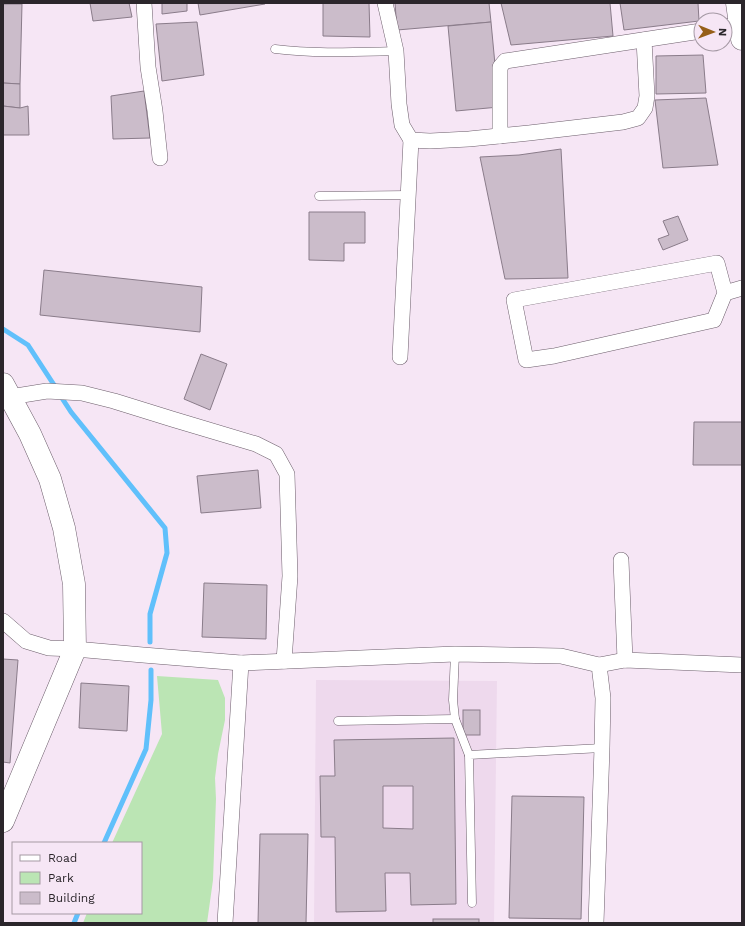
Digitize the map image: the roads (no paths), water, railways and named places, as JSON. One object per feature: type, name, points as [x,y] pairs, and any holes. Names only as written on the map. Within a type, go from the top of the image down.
[{"type":"main road","points":[[3,821],[75,649],[74,584],[64,528],[50,480],[30,434],[5,394]]},
{"type":"street","points":[[144,3],[148,67],[160,158]]},
{"type":"street","points":[[385,3],[396,51],[399,104],[402,125],[411,140],[400,357]]},
{"type":"street","points":[[500,136],[500,67],[505,62],[693,31]]},
{"type":"street","points":[[411,140],[430,141],[500,136],[623,122],[638,118],[644,108],[647,96],[644,40]]},
{"type":"street","points":[[726,293],[717,263],[514,300],[526,360],[554,356],[714,320],[726,293],[742,288]]},
{"type":"street","points":[[5,394],[47,391],[82,393],[114,401],[172,420],[256,444],[276,454],[287,474],[290,576],[284,661]]},
{"type":"street","points":[[622,560],[625,660]]},
{"type":"street","points":[[3,621],[26,641],[49,648],[241,662],[455,654],[561,656],[598,665],[625,660],[742,665]]},
{"type":"street","points":[[225,923],[241,662]]},
{"type":"street","points":[[596,923],[603,698],[598,665]]},
{"type":"lane","points":[[275,49],[314,52],[396,51]]},
{"type":"lane","points":[[319,196],[408,195]]},
{"type":"lane","points":[[455,654],[453,700],[455,720],[469,754],[472,902]]},
{"type":"lane","points":[[338,721],[455,720]]},
{"type":"lane","points":[[469,754],[602,748]]},
{"type":"waterway","points":[[3,329],[28,345],[56,388]]},
{"type":"waterway","points":[[60,395],[71,412],[165,528],[167,553],[150,614],[150,642]]},
{"type":"waterway","points":[[104,842],[146,749],[151,700],[151,670]]},
{"type":"waterway","points":[[74,923],[78,914]]}]
